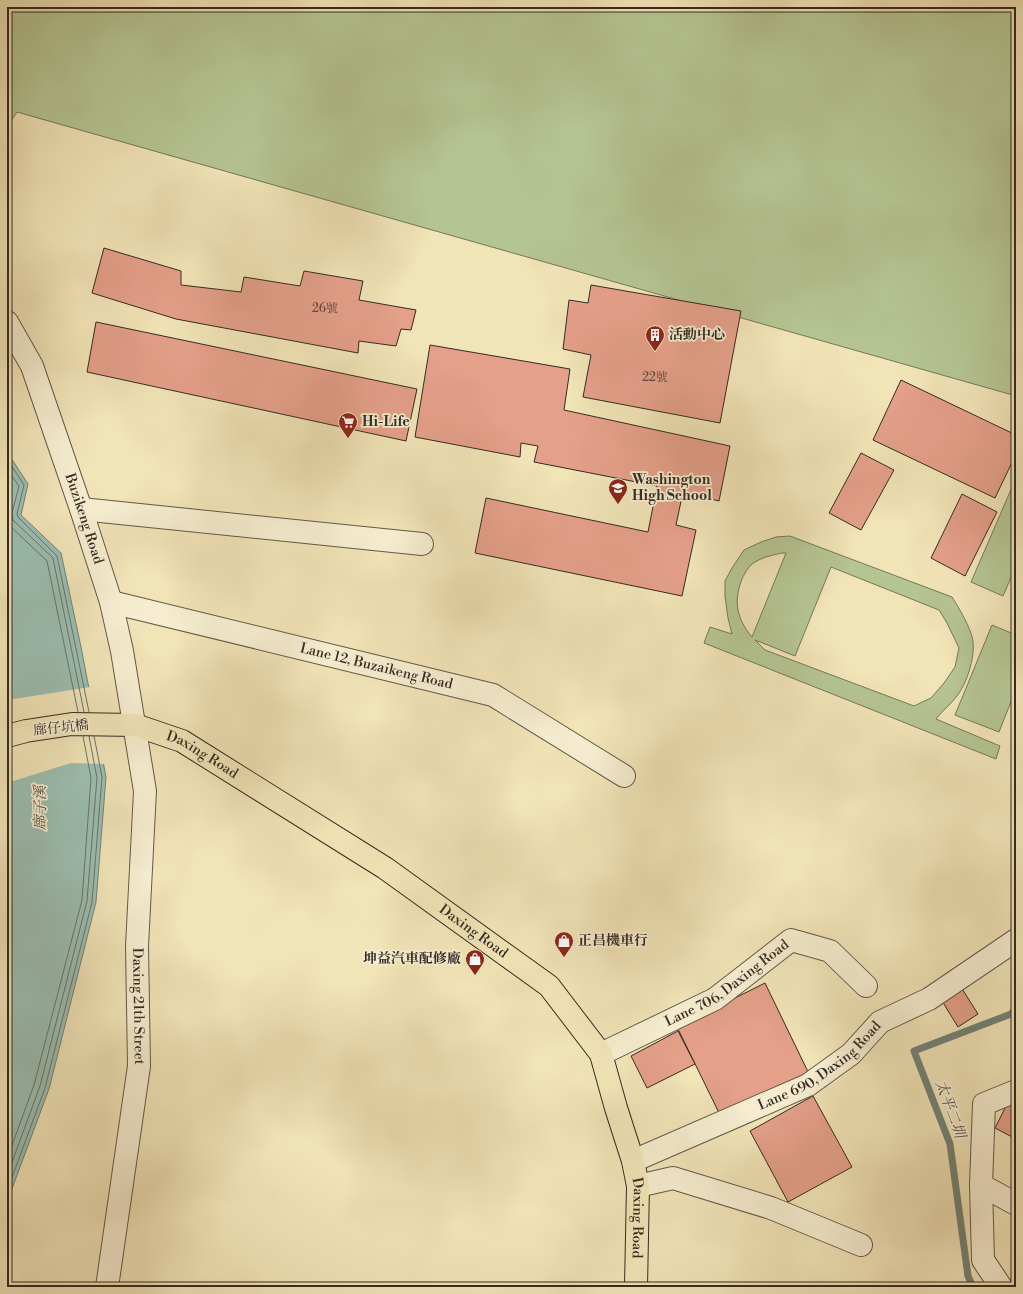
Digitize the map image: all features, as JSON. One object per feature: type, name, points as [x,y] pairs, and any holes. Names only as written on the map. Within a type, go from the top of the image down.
[{"type":"main road","name":"廍仔坑橋","points":[[7,736],[26,731],[72,724],[125,724]]},
{"type":"main road","name":"Daxing Road","points":[[125,724],[182,741],[385,868],[549,986],[601,1054],[633,1161],[638,1186],[636,1287]]},
{"type":"street","name":"Buzikeng Road","points":[[7,322],[32,366],[111,602],[122,651],[125,724]]},
{"type":"street","points":[[81,510],[422,544]]},
{"type":"street","name":"Lane 12, Buzaikeng Road","points":[[111,602],[493,695],[624,776]]},
{"type":"street","name":"Daxing 21th Street","points":[[107,1287],[139,1066],[137,946],[146,791],[125,724]]},
{"type":"street","name":"Lane 706, Daxing Road","points":[[601,1054],[715,999],[792,940],[830,951],[866,986]]},
{"type":"street","name":"Lane 690, Daxing Road","points":[[633,1161],[808,1085],[851,1054],[880,1022],[929,999],[1016,940]]},
{"type":"street","points":[[1001,1287],[983,1260],[981,1185],[984,1104],[1016,1091]]},
{"type":"street","points":[[638,1186],[673,1178],[770,1208],[862,1245]]},
{"type":"street","points":[[981,1185],[1016,1204]]},
{"type":"green space","points":[[7,7],[1016,7],[1016,396],[17,112],[7,127]]},
{"type":"green space","points":[[1013,485],[1016,487],[1016,566],[1003,596],[971,582]]},
{"type":"green space","points":[[790,536],[952,597],[970,630],[973,641],[973,655],[970,670],[961,691],[936,719],[1000,746],[996,759],[704,643],[710,627],[732,634],[725,596],[725,581],[744,550],[776,537]],"holes":[[[786,553],[752,637],[743,624],[738,610],[737,603],[739,587],[747,569],[753,563],[765,557]],[[831,567],[939,610],[959,648],[955,667],[931,698],[914,706],[765,650],[755,640],[795,656]]]},
{"type":"green space","points":[[992,625],[1016,635],[1016,689],[999,732],[955,715]]},
{"type":"water","name":"廍子溪","points":[[7,460],[13,461],[28,484],[21,515],[61,553],[106,777],[96,902],[49,1089],[7,1202]]},
{"type":"pier","points":[[90,687],[105,764],[71,763],[7,783],[7,700]]},
{"type":"building","points":[[104,248],[181,271],[181,285],[241,292],[244,277],[300,286],[304,271],[363,281],[359,300],[416,310],[411,330],[401,329],[396,346],[359,341],[358,353],[176,319],[92,293]]},
{"type":"building","name":"活動中心","points":[[591,285],[741,311],[720,423],[583,397],[591,355],[563,349],[569,300],[588,303]]},
{"type":"building","points":[[96,322],[417,389],[406,441],[87,372]]},
{"type":"building","points":[[430,345],[570,369],[564,410],[730,446],[719,501],[683,492],[676,525],[696,530],[682,596],[475,553],[486,498],[648,532],[657,486],[534,462],[538,446],[521,443],[520,457],[415,437]]},
{"type":"building","points":[[901,380],[1016,435],[1016,454],[995,498],[873,440]]},
{"type":"building","points":[[861,453],[894,470],[861,530],[829,513]]},
{"type":"building","points":[[962,494],[997,512],[965,576],[931,558]]},
{"type":"building","points":[[765,983],[811,1078],[723,1121],[677,1027]]},
{"type":"building","points":[[959,984],[978,1014],[958,1027],[939,996]]},
{"type":"building","points":[[678,1031],[695,1064],[647,1088],[631,1056]]},
{"type":"building","points":[[813,1096],[852,1167],[788,1202],[750,1131]]},
{"type":"building","points":[[1011,1096],[1016,1098],[1016,1139],[995,1128]]},
{"type":"waterway","name":"太平二圳","points":[[973,1287],[968,1276],[950,1144],[914,1051],[1011,1014],[1016,1008]]},
{"type":"place","name":"活動中心","points":[[655,352]]},
{"type":"place","name":"Hi-Life","points":[[348,439]]},
{"type":"place","name":"Washington High School","points":[[618,505]]},
{"type":"place","name":"正昌機車行","points":[[564,958]]},
{"type":"place","name":"坤益汽車配修廠","points":[[475,976]]}]
